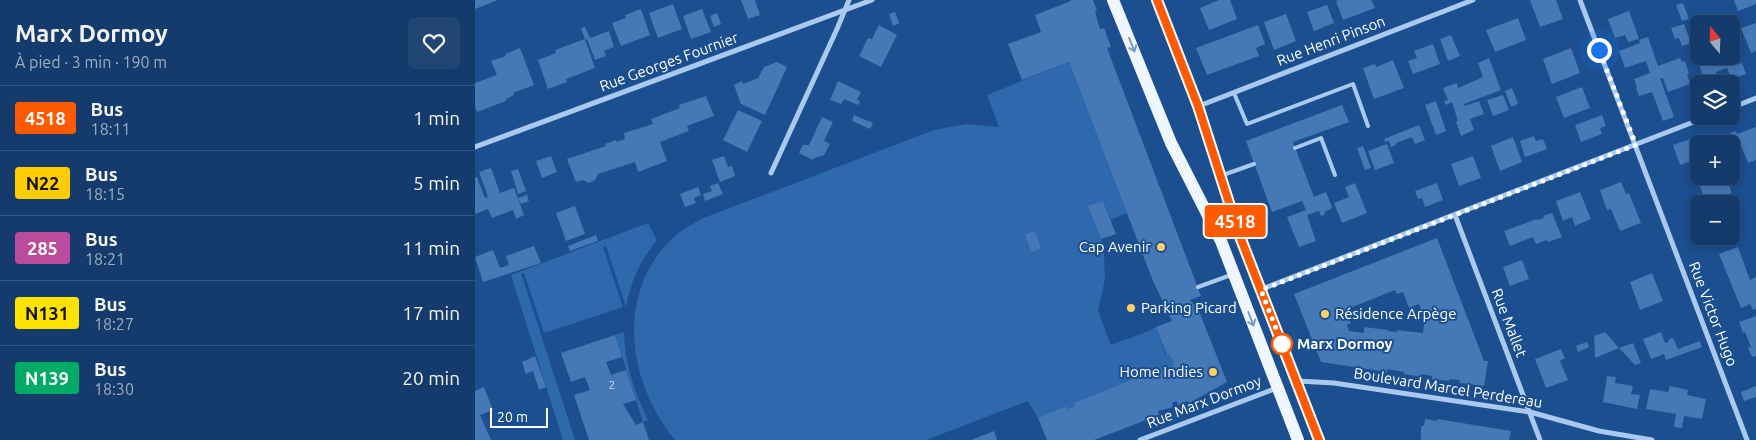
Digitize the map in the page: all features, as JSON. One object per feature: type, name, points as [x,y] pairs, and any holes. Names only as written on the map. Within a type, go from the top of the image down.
[{"type":"main road","points":[[1113,0],[1171,143],[1221,241],[1298,440]]},
{"type":"main road","points":[[1157,0],[1198,106],[1239,234],[1319,440]]},
{"type":"street","points":[[771,173],[849,0]]},
{"type":"street","name":"Rue Georges Fournier","points":[[475,147],[872,0]]},
{"type":"street","name":"Rue Henri Pinson","points":[[1198,106],[1473,0]]},
{"type":"street","name":"Rue Victor Hugo","points":[[1580,0],[1747,440]]},
{"type":"street","points":[[1740,104],[1756,98]]},
{"type":"street","points":[[1261,290],[1690,124]]},
{"type":"street","name":"Rue Mallet","points":[[1455,215],[1540,440]]},
{"type":"street","name":"Boulevard Marcel Perdereau","points":[[1297,381],[1334,384],[1530,412],[1599,431],[1652,440]]},
{"type":"street","name":"Rue Marx Dormoy","points":[[1140,440],[1277,388]]},
{"type":"lane","points":[[1234,92],[1247,124],[1353,84],[1368,126]]},
{"type":"lane","points":[[1295,148],[1321,138],[1335,175]]},
{"type":"lane","points":[[1221,176],[1254,164]]},
{"type":"lane","points":[[1198,288],[1233,274]]},
{"type":"shaded area","points":[[1069,62],[1127,213],[1111,220],[1103,201],[1089,206],[1101,239],[1104,254],[1105,279],[1098,311],[1111,345],[1156,327],[1166,355],[1169,354],[1174,365],[1136,380],[1135,378],[1074,403],[1075,406],[1067,409],[1066,406],[1038,418],[1028,401],[926,440],[675,440],[659,417],[647,392],[638,366],[634,338],[635,311],[642,285],[654,260],[673,238],[701,219],[934,130],[966,124],[999,127],[987,95]]},
{"type":"shaded area","points":[[648,223],[657,240],[637,272],[626,307],[606,246],[603,247],[623,307],[544,333],[524,273],[521,273],[575,440],[563,440],[511,275]]},
{"type":"shaded area","points":[[624,332],[631,378],[648,420],[643,422],[615,335]]},
{"type":"building","points":[[475,0],[498,0],[475,9]]},
{"type":"building","points":[[741,0],[755,0],[760,15],[748,19]]},
{"type":"building","points":[[1070,0],[1093,0],[1100,29],[1104,28],[1111,47],[1107,48],[1201,296],[1190,300],[1199,311],[1227,382],[1189,403],[1188,401],[1178,405],[1177,401],[1172,403],[1173,407],[1158,411],[1159,415],[1094,440],[1047,440],[1038,418],[1066,406],[1067,409],[1075,406],[1074,403],[1135,378],[1136,380],[1174,365],[1169,354],[1167,355],[1156,327],[1172,321],[1153,281],[1069,62],[1022,80],[1008,44],[1041,32],[1035,15]]},
{"type":"building","points":[[1219,0],[1230,0],[1237,19],[1209,30],[1200,8]]},
{"type":"building","points":[[1371,0],[1375,8],[1343,20],[1336,1]]},
{"type":"building","points":[[1530,0],[1556,0],[1563,19],[1540,27]]},
{"type":"building","points":[[1734,0],[1756,0],[1756,4],[1738,11]]},
{"type":"building","points":[[1683,3],[1689,19],[1682,21],[1676,5]]},
{"type":"building","points":[[673,4],[682,29],[658,38],[649,13]]},
{"type":"building","points":[[1327,5],[1334,23],[1314,31],[1307,12]]},
{"type":"building","points":[[641,9],[650,35],[621,46],[612,23],[626,18],[625,15]]},
{"type":"building","points":[[702,9],[711,32],[691,39],[683,16]]},
{"type":"building","points":[[1629,11],[1639,39],[1628,42],[1625,35],[1615,38],[1608,19]]},
{"type":"building","points":[[895,12],[899,23],[893,26],[889,14]]},
{"type":"building","points":[[717,13],[721,24],[714,27],[710,16]]},
{"type":"building","points":[[1286,14],[1296,41],[1274,50],[1264,22]]},
{"type":"building","points":[[1518,18],[1526,40],[1495,52],[1486,30]]},
{"type":"building","points":[[1756,23],[1756,51],[1751,53],[1741,28]]},
{"type":"building","points":[[1684,24],[1690,43],[1682,46],[1679,38],[1675,39],[1671,28]]},
{"type":"building","points":[[879,25],[897,35],[881,67],[859,56],[868,38],[872,39]]},
{"type":"building","points":[[1258,25],[1265,44],[1256,48],[1259,56],[1207,75],[1196,48]]},
{"type":"building","points":[[585,27],[590,38],[609,31],[614,47],[604,51],[606,56],[595,60],[581,28]]},
{"type":"building","points":[[1451,35],[1460,56],[1448,61],[1440,39]]},
{"type":"building","points":[[1648,37],[1658,66],[1680,58],[1682,62],[1685,61],[1690,84],[1668,92],[1663,78],[1660,78],[1674,117],[1663,121],[1652,92],[1639,96],[1634,79],[1650,73],[1646,61],[1625,68],[1619,51],[1640,43],[1639,40]]},
{"type":"building","points":[[585,39],[595,68],[566,79],[567,82],[548,89],[538,60],[556,53],[555,50]]},
{"type":"building","points":[[1433,44],[1440,64],[1413,74],[1408,61],[1417,58],[1414,51]]},
{"type":"building","points":[[520,48],[534,85],[513,93],[514,95],[506,99],[506,101],[477,112],[475,106],[475,83],[497,75],[491,61],[506,56],[505,54]]},
{"type":"building","points":[[1571,48],[1580,73],[1552,84],[1543,59]]},
{"type":"building","points":[[1489,58],[1501,90],[1464,104],[1465,106],[1479,101],[1484,114],[1470,119],[1474,130],[1461,136],[1452,102],[1446,105],[1444,101],[1448,100],[1443,88],[1457,83],[1458,88],[1483,77],[1478,63]]},
{"type":"building","points":[[1393,60],[1404,88],[1374,99],[1363,68],[1375,64],[1376,67]]},
{"type":"building","points":[[777,62],[787,67],[765,115],[741,104],[734,85],[742,81],[743,84],[758,78],[764,67]]},
{"type":"building","points":[[1742,63],[1746,74],[1740,76],[1730,75],[1727,68],[1716,72],[1717,75],[1703,75],[1699,65],[1740,65]]},
{"type":"building","points":[[838,81],[861,92],[857,100],[860,101],[858,105],[844,99],[841,104],[830,100]]},
{"type":"building","points":[[1582,87],[1590,108],[1564,118],[1556,97]]},
{"type":"building","points":[[1512,88],[1518,104],[1511,107],[1505,91]]},
{"type":"building","points":[[1503,95],[1509,110],[1493,116],[1487,100]]},
{"type":"building","points":[[706,96],[714,116],[687,126],[689,131],[660,142],[667,161],[638,172],[635,162],[598,174],[595,180],[589,183],[583,180],[576,182],[567,159],[606,146],[605,144],[616,140],[616,142],[625,139],[624,133],[653,124],[651,119],[680,108],[679,105]]},
{"type":"building","points":[[1436,101],[1446,131],[1436,135],[1425,105]]},
{"type":"building","points":[[1342,105],[1349,122],[1293,142],[1314,197],[1326,192],[1332,207],[1324,212],[1326,214],[1321,216],[1319,211],[1307,215],[1316,241],[1299,247],[1287,217],[1306,210],[1302,201],[1272,212],[1246,141]]},
{"type":"building","points":[[738,110],[762,121],[747,152],[723,140]]},
{"type":"building","points":[[854,115],[873,123],[870,129],[852,121]]},
{"type":"building","points":[[1602,115],[1606,126],[1600,128],[1602,134],[1581,142],[1575,125]]},
{"type":"building","points":[[822,117],[833,122],[824,141],[830,144],[824,155],[813,160],[799,153],[803,145],[809,145]]},
{"type":"building","points":[[1419,125],[1425,140],[1415,144],[1412,137],[1391,147],[1389,141],[1385,142],[1384,139]]},
{"type":"building","points":[[1756,127],[1756,160],[1748,163],[1740,143],[1740,135],[1731,135],[1730,133],[1736,131],[1737,134]]},
{"type":"building","points":[[1534,136],[1536,141],[1543,139],[1547,149],[1525,157],[1520,141]]},
{"type":"building","points":[[1513,137],[1522,162],[1500,171],[1491,146]]},
{"type":"building","points":[[1690,139],[1690,161],[1680,165],[1673,145]]},
{"type":"building","points":[[1387,144],[1394,163],[1375,170],[1368,151]]},
{"type":"building","points":[[1363,146],[1371,168],[1365,170],[1357,148]]},
{"type":"building","points":[[551,156],[557,172],[542,178],[536,161]]},
{"type":"building","points":[[724,156],[728,167],[732,166],[735,176],[720,182],[712,160]]},
{"type":"building","points":[[1473,156],[1481,178],[1459,186],[1451,164]]},
{"type":"building","points":[[491,168],[500,193],[514,188],[524,215],[516,219],[513,210],[492,218],[488,209],[475,214],[475,177],[477,177],[485,198],[488,197],[479,172]]},
{"type":"building","points":[[518,169],[526,191],[518,194],[511,171]]},
{"type":"building","points":[[1621,182],[1626,194],[1629,193],[1641,223],[1620,231],[1611,209],[1607,210],[1600,190]]},
{"type":"building","points":[[718,183],[723,194],[705,201],[703,194],[712,191],[710,186]]},
{"type":"building","points":[[1355,183],[1367,213],[1342,223],[1334,203],[1349,197],[1345,187]]},
{"type":"building","points":[[1437,183],[1443,200],[1425,207],[1422,198],[1418,199],[1415,191]]},
{"type":"building","points":[[1700,185],[1729,185],[1732,193],[1727,195],[1703,195]]},
{"type":"building","points":[[698,187],[701,195],[694,198],[696,203],[685,207],[680,194]]},
{"type":"building","points":[[1580,192],[1591,219],[1575,226],[1572,217],[1563,221],[1556,201]]},
{"type":"building","points":[[527,195],[529,201],[521,204],[518,198]]},
{"type":"building","points":[[1103,201],[1116,234],[1101,239],[1088,206]]},
{"type":"building","points":[[575,206],[585,234],[566,241],[556,213]]},
{"type":"building","points":[[1552,213],[1562,237],[1536,244],[1533,237],[1510,246],[1504,231],[1544,218],[1543,216]]},
{"type":"building","points":[[1035,231],[1041,249],[1031,252],[1025,234]]},
{"type":"building","points":[[596,235],[598,241],[570,251],[568,246]]},
{"type":"building","name":"Résidence Arpège","points":[[1437,238],[1484,361],[1488,361],[1484,386],[1459,383],[1460,380],[1432,379],[1432,376],[1422,374],[1422,377],[1387,369],[1387,372],[1321,362],[1294,294]],"holes":[[[1395,290],[1397,294],[1403,292],[1409,308],[1419,304],[1425,319],[1423,333],[1397,330],[1397,332],[1364,327],[1364,333],[1349,331],[1347,325],[1351,323],[1345,310]]]},
{"type":"building","points":[[534,246],[541,263],[483,282],[475,257],[493,250],[500,268],[509,265],[506,256]]},
{"type":"building","points":[[1738,247],[1750,280],[1756,277],[1756,309],[1753,310],[1750,304],[1741,308],[1719,254]]},
{"type":"building","points":[[1522,260],[1529,279],[1510,286],[1503,267]]},
{"type":"building","points":[[1652,273],[1663,301],[1640,310],[1630,282]]},
{"type":"building","points":[[1756,316],[1756,356],[1752,357],[1748,348],[1751,347],[1739,322]]},
{"type":"building","points":[[1605,332],[1619,348],[1595,358],[1594,336]]},
{"type":"building","points":[[1661,332],[1665,343],[1673,338],[1678,349],[1700,341],[1702,347],[1666,360],[1664,354],[1651,359],[1643,339]]},
{"type":"building","points":[[615,335],[622,357],[606,362],[611,375],[626,370],[636,400],[623,404],[636,425],[643,422],[649,440],[589,440],[574,395],[590,390],[585,377],[571,382],[561,353]]},
{"type":"building","points":[[1587,342],[1589,347],[1578,352],[1576,346]]},
{"type":"building","points":[[1633,343],[1641,363],[1635,365],[1619,348]]},
{"type":"building","points":[[1561,349],[1565,358],[1560,361],[1568,380],[1546,388],[1535,359]]},
{"type":"building","points":[[535,356],[546,387],[539,390],[533,371],[526,374],[522,362]]},
{"type":"building","points":[[1607,376],[1616,377],[1615,383],[1633,386],[1631,394],[1640,395],[1637,409],[1603,402]]},
{"type":"building","points":[[1670,386],[1688,390],[1687,395],[1706,399],[1702,419],[1684,416],[1682,428],[1674,427],[1676,414],[1646,409],[1650,389],[1668,392]]},
{"type":"building","points":[[1756,386],[1756,397],[1744,401],[1741,392]]},
{"type":"building","points":[[484,387],[493,410],[480,415],[491,440],[475,440],[475,391]]},
{"type":"building","points":[[1425,419],[1437,421],[1437,419],[1511,431],[1509,440],[1421,440],[1421,427],[1424,425]]},
{"type":"building","points":[[994,431],[997,440],[971,440]]},
{"type":"bus line","name":"4518","points":[[1157,0],[1198,106],[1239,234],[1319,440]]},
{"type":"place","name":"Cap Avenir","points":[[1161,247]]},
{"type":"place","name":"Parking Picard","points":[[1131,308]]},
{"type":"place","name":"Résidence Arpège","points":[[1325,314]]},
{"type":"place","name":"Marx Dormoy","points":[[1282,344]]},
{"type":"place","name":"Home Indies","points":[[1213,372]]},
{"type":"route","points":[[1282,344],[1261,290],[1636,145],[1599,50]]}]
